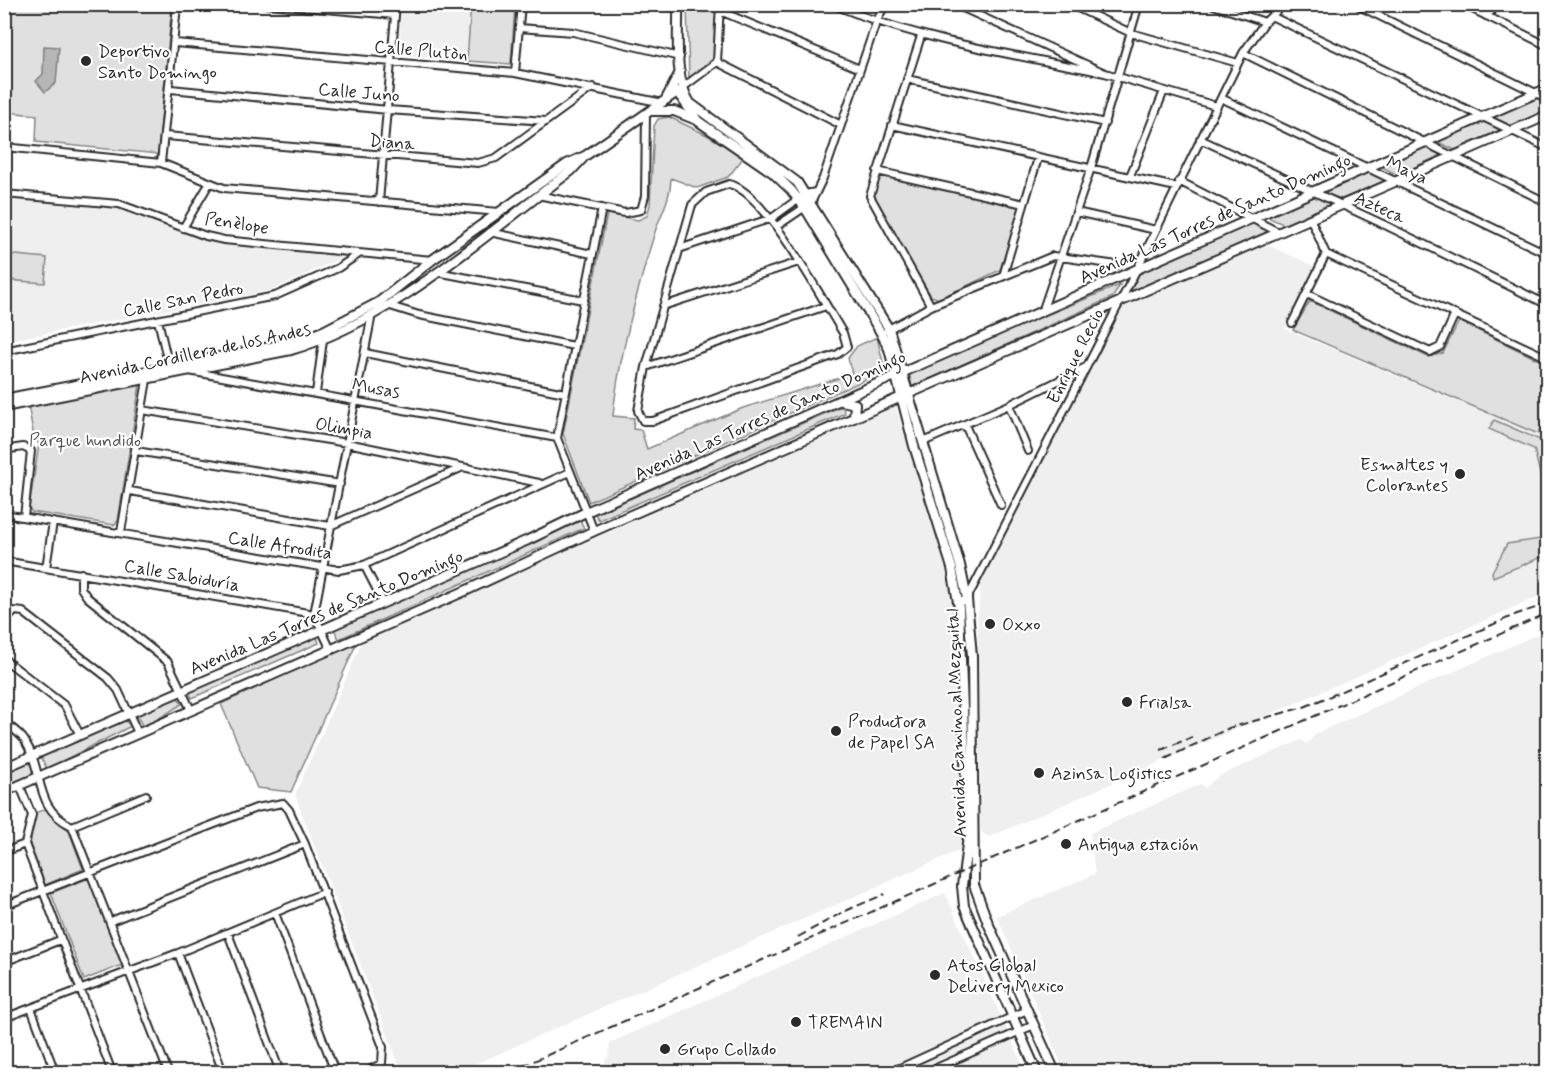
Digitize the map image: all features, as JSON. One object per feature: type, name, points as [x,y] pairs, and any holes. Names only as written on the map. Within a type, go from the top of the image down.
[{"type":"street","points":[[266,4],[395,15]]},
{"type":"street","points":[[379,201],[396,4]]},
{"type":"street","points":[[515,73],[521,4]]},
{"type":"street","points":[[660,4],[679,7],[680,90]]},
{"type":"street","points":[[832,4],[876,23],[921,36],[1105,73],[1216,106]]},
{"type":"street","points":[[777,226],[808,206],[816,192],[876,23],[885,4]]},
{"type":"street","points":[[954,4],[1105,73]]},
{"type":"street","points":[[1069,4],[1131,33],[1238,63]]},
{"type":"street","points":[[1042,312],[1059,256],[1091,168],[1139,4]]},
{"type":"street","points":[[1210,4],[1265,22]]},
{"type":"street","name":"Enrique Recio","points":[[967,599],[1137,269],[1238,63],[1265,22],[1284,4]]},
{"type":"street","points":[[1355,4],[1548,99]]},
{"type":"street","points":[[1462,4],[1548,46]]},
{"type":"street","points":[[1486,16],[1499,4]]},
{"type":"street","points":[[161,163],[171,89],[177,6]]},
{"type":"street","points":[[680,90],[717,62],[720,8],[860,69]]},
{"type":"street","points":[[1271,16],[1548,148]]},
{"type":"street","points":[[519,28],[573,33],[680,57]]},
{"type":"street","points":[[921,36],[870,194],[872,202],[931,306]]},
{"type":"street","name":"Calle Plutòn","points":[[175,43],[515,73],[664,101]]},
{"type":"street","points":[[1244,53],[1548,203]]},
{"type":"street","points":[[717,62],[841,125]]},
{"type":"street","points":[[664,101],[680,73]]},
{"type":"street","points":[[907,79],[1105,123]]},
{"type":"street","name":"Diana","points":[[166,136],[478,163],[496,158],[593,87]]},
{"type":"street","name":"Avenida Las Torres de Santo Domingo","points":[[4,768],[322,631],[1421,142],[1548,88]]},
{"type":"street","name":"Calle Juno","points":[[171,89],[388,110],[546,121]]},
{"type":"street","name":"Avenida Camino al Mezquital","points":[[680,90],[681,100],[698,121],[802,196]]},
{"type":"street","name":"Avenida Camino al Mezquital","points":[[680,90],[696,110],[775,163],[802,196],[885,331],[903,373],[960,566],[967,599],[972,656],[974,885],[988,923],[1055,1072]]},
{"type":"street","name":"Avenida Cordillera de los Andes","points":[[4,399],[298,341],[376,304],[432,260],[567,164],[585,156],[680,90]]},
{"type":"street","points":[[1130,177],[1164,91]]},
{"type":"street","name":"Maya","points":[[1221,98],[1548,254]]},
{"type":"street","points":[[664,101],[681,100],[696,110]]},
{"type":"street","points":[[538,195],[634,213],[641,210],[644,205],[648,112],[674,111],[698,121]]},
{"type":"street","name":"Avenida Las Torres de Santo Domingo","points":[[4,792],[331,650],[594,531],[1548,115]]},
{"type":"street","points":[[892,125],[1130,177],[1178,184],[1281,233]]},
{"type":"street","name":"Azteca","points":[[1200,139],[1548,305]]},
{"type":"street","points":[[4,147],[161,163],[209,184],[243,190],[499,213]]},
{"type":"street","name":"Avenida Cordillera de los Andes","points":[[4,407],[291,350],[323,340],[372,315],[436,272],[571,171],[585,156]]},
{"type":"street","points":[[1003,276],[1038,158]]},
{"type":"street","points":[[878,171],[1024,204]]},
{"type":"street","points":[[183,228],[209,184]]},
{"type":"street","points":[[724,185],[736,186],[777,226],[845,336],[847,347],[838,354],[653,421],[641,419],[638,408],[646,367],[679,249],[692,205],[706,192],[724,185]]},
{"type":"street","points":[[679,249],[771,218],[802,196],[816,192]]},
{"type":"street","name":"Penèlope","points":[[4,194],[119,204],[183,228],[224,240],[432,260]]},
{"type":"street","points":[[594,531],[557,438],[602,208]]},
{"type":"street","points":[[1076,212],[1156,230]]},
{"type":"street","points":[[1311,220],[1326,254],[1548,358]]},
{"type":"street","points":[[489,232],[592,254]]},
{"type":"street","name":"Calle San Pedro","points":[[4,351],[286,293],[338,268],[359,254]]},
{"type":"street","points":[[1292,323],[1326,254]]},
{"type":"street","points":[[885,331],[931,306],[1059,256],[1117,265]]},
{"type":"street","points":[[663,306],[799,262]]},
{"type":"street","points":[[436,272],[583,300]]},
{"type":"street","points":[[1307,294],[1430,352],[1440,347],[1455,314]]},
{"type":"street","points":[[331,650],[314,614],[376,304],[388,305],[441,320],[574,346]]},
{"type":"street","points":[[646,367],[826,306]]},
{"type":"street","points":[[158,320],[169,367]]},
{"type":"street","name":"Avenida Camino al Mezquital","points":[[885,331],[900,398],[952,568],[959,603],[964,680],[968,836],[962,879],[964,906],[1037,1072]]},
{"type":"street","points":[[316,393],[323,340]]},
{"type":"street","points":[[365,353],[566,393]]},
{"type":"street","points":[[923,442],[1009,405],[1086,367]]},
{"type":"street","name":"Musas","points":[[189,371],[356,399],[557,438]]},
{"type":"street","points":[[121,532],[147,380]]},
{"type":"street","points":[[840,401],[855,404],[854,418]]},
{"type":"street","points":[[1009,405],[1028,451]]},
{"type":"street","name":"Olimpia","points":[[142,410],[347,443],[539,484]]},
{"type":"street","points":[[965,424],[1001,505]]},
{"type":"street","points":[[4,450],[30,448],[32,460],[24,517]]},
{"type":"street","points":[[136,451],[340,484]]},
{"type":"street","points":[[130,490],[330,526],[461,468]]},
{"type":"street","name":"Calle Afrodita","points":[[4,514],[339,570],[364,565],[539,484],[570,472]]},
{"type":"street","points":[[46,568],[54,522]]},
{"type":"street","name":"Calle Sabiduría","points":[[4,561],[314,614]]},
{"type":"street","points":[[364,565],[383,602]]},
{"type":"street","points":[[81,573],[81,588],[87,597],[168,662],[191,710]]},
{"type":"street","points":[[959,603],[967,599]]},
{"type":"street","points":[[6,620],[15,611],[23,612],[108,678],[130,714],[138,733]]},
{"type":"street","points":[[4,659],[61,703],[80,735]]},
{"type":"street","points":[[4,722],[25,740],[40,776],[48,808],[72,825],[92,871],[168,1072]]},
{"type":"street","points":[[20,786],[32,815],[25,844],[112,1072]]},
{"type":"street","points":[[72,825],[146,795]]},
{"type":"street","points":[[4,906],[266,805],[280,802],[286,805],[305,844],[383,1047],[384,1060],[379,1067],[366,1072]]},
{"type":"street","points":[[4,852],[25,844]]},
{"type":"street","points":[[111,921],[305,844]]},
{"type":"street","points":[[4,1018],[178,953],[325,892]]},
{"type":"street","points":[[275,913],[335,1072]]},
{"type":"street","points":[[973,929],[988,923]]},
{"type":"street","points":[[228,933],[280,1072]]},
{"type":"street","points":[[4,962],[60,940]]},
{"type":"street","points":[[178,953],[223,1072]]},
{"type":"street","points":[[31,1008],[55,1072]]},
{"type":"street","points":[[891,1072],[1027,1010]]},
{"type":"street","points":[[927,1072],[1034,1026]]},
{"type":"shaded area","points":[[402,5],[471,5],[467,61],[398,55]]},
{"type":"shaded area","points":[[44,46],[59,47],[56,83],[45,92],[36,81],[43,74]]},
{"type":"shaded area","points":[[5,196],[123,208],[228,243],[345,256],[273,290],[5,341]]},
{"type":"shaded area","points":[[1265,244],[1314,266],[1285,329],[1547,439],[1547,593],[989,837],[981,832],[978,617],[981,580],[1123,305]]},
{"type":"shaded area","points":[[895,405],[942,553],[955,618],[962,849],[457,1072],[402,1072],[295,795],[362,642]]},
{"type":"shaded area","points":[[1547,630],[1547,1064],[1536,1072],[1065,1072],[997,916],[1095,874],[1090,833],[1201,784],[1205,788],[1219,776],[1301,740],[1307,744],[1317,733]]},
{"type":"shaded area","points":[[945,893],[1026,1072],[586,1072],[603,1064],[609,1055],[610,1043]]},
{"type":"green space","name":"Deportivo Santo Domingo","points":[[10,4],[172,5],[158,154],[36,142],[37,115],[5,112],[4,10]]},
{"type":"green space","points":[[471,5],[515,5],[511,64],[467,61]]},
{"type":"green space","points":[[687,5],[716,5],[716,56],[689,80]]},
{"type":"green space","points":[[1536,96],[1547,102],[1547,110],[1511,126],[1491,116]]},
{"type":"green space","points":[[669,117],[707,135],[744,157],[728,177],[697,188],[671,178],[667,200],[654,235],[629,325],[613,416],[634,418],[633,429],[641,430],[647,449],[743,408],[852,374],[848,358],[857,346],[877,337],[885,371],[589,502],[563,434],[607,214],[638,220],[647,216],[650,205],[654,126],[658,119]]},
{"type":"green space","points":[[1482,121],[1500,130],[1455,150],[1436,141]]},
{"type":"green space","points":[[1423,146],[1441,155],[1398,175],[1380,166]]},
{"type":"green space","points":[[1370,170],[1390,179],[1342,199],[1321,192]]},
{"type":"green space","points":[[883,175],[1017,203],[1020,209],[1000,270],[939,299],[931,296],[874,200],[873,192],[878,176]]},
{"type":"green space","points":[[1312,195],[1331,204],[1285,225],[1265,216]]},
{"type":"green space","points":[[1254,219],[1274,230],[1128,294],[1141,271]]},
{"type":"green space","points":[[5,254],[47,258],[45,283],[5,280]]},
{"type":"green space","points":[[1120,285],[1113,297],[912,387],[909,371]]},
{"type":"green space","points":[[1310,301],[1428,357],[1443,353],[1459,321],[1547,364],[1547,405],[1538,434],[1293,330]]},
{"type":"green space","name":"Parque hundido","points":[[135,383],[140,384],[118,521],[114,525],[32,512],[29,508],[39,444],[34,437],[28,405]]},
{"type":"green space","points":[[842,406],[845,413],[599,520],[595,514]]},
{"type":"green space","points":[[1494,420],[1547,443],[1547,503],[1534,449],[1489,429]]},
{"type":"green space","points":[[580,520],[584,528],[339,639],[333,627]]},
{"type":"green space","points":[[1547,538],[1547,555],[1493,577],[1492,572],[1507,544]]},
{"type":"green space","points":[[317,637],[319,643],[192,698],[189,692]]},
{"type":"green space","points":[[357,642],[291,792],[257,788],[221,704]]},
{"type":"green space","points":[[178,698],[182,704],[144,728],[136,715]]},
{"type":"green space","points":[[125,721],[131,726],[47,769],[41,757]]},
{"type":"green space","points":[[28,759],[35,773],[5,786],[4,770]]},
{"type":"green space","points":[[45,809],[69,831],[83,869],[45,885],[30,844],[35,813]]},
{"type":"green space","points":[[89,878],[122,965],[84,980],[51,893]]},
{"type":"railway","points":[[1165,759],[1229,728],[1304,707],[1517,614],[1548,604]]},
{"type":"railway","points":[[509,1072],[1548,613]]},
{"type":"railway","points":[[1161,750],[1192,737]]},
{"type":"railway","points":[[798,937],[843,912],[885,894]]},
{"type":"place","name":"Deportivo Santo Domingo","points":[[86,61]]},
{"type":"place","name":"Esmaltes y Colorantes","points":[[1460,474]]},
{"type":"place","name":"Oxxo","points":[[990,624]]},
{"type":"place","name":"Frialsa","points":[[1127,702]]},
{"type":"place","name":"Productora de Papel SA","points":[[836,731]]},
{"type":"place","name":"Azinsa Logistics","points":[[1039,773]]},
{"type":"place","name":"Antigua estación","points":[[1066,844]]},
{"type":"place","name":"Atos Global Delivery Mexico","points":[[935,975]]},
{"type":"place","name":"TREMAIN","points":[[796,1022]]},
{"type":"place","name":"Grupo Collado","points":[[665,1049]]}]
